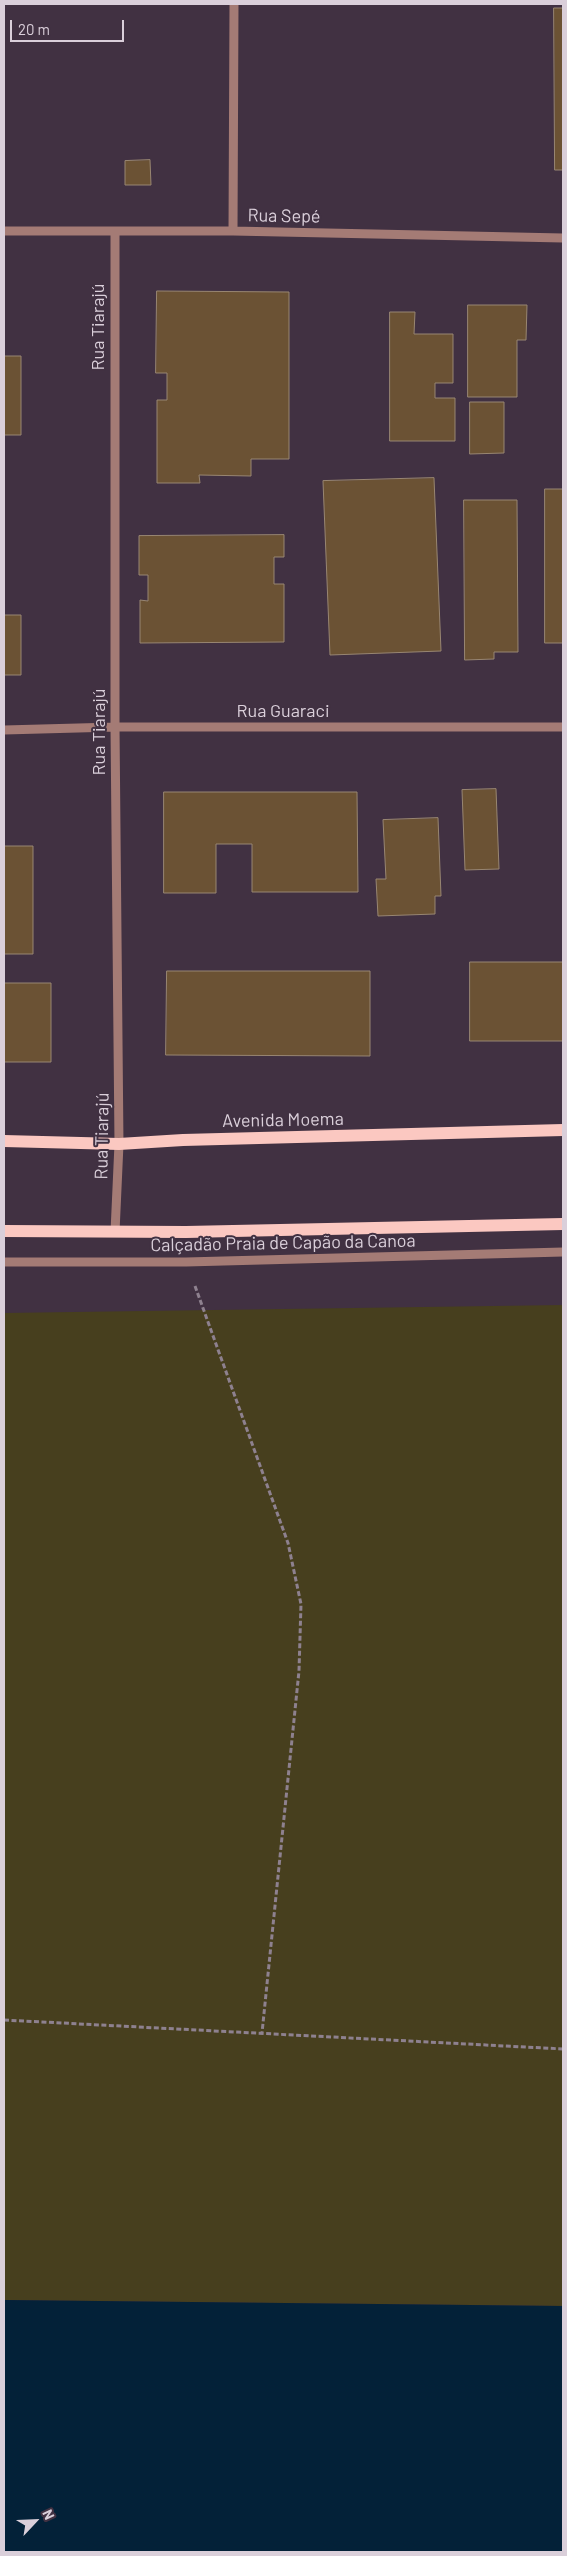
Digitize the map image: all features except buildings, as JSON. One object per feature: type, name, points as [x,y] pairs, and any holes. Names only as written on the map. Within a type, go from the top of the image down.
[{"type":"main road","name":"Avenida Moema","points":[[4,1141],[120,1144],[183,1140],[563,1130]]},
{"type":"main road","points":[[4,1231],[115,1232],[563,1224]]},
{"type":"street","points":[[234,4],[234,231]]},
{"type":"street","name":"Rua Sepé","points":[[4,231],[234,231],[563,238]]},
{"type":"street","name":"Rua Tiarajú","points":[[115,231],[115,727],[120,1144],[115,1232]]},
{"type":"street","name":"Rua Guaraci","points":[[4,730],[115,727],[563,727]]},
{"type":"street","name":"Calçadão Praia de Capão da Canoa","points":[[4,1262],[186,1262],[563,1252]]},
{"type":"path","points":[[186,1262],[288,1543],[301,1604],[299,1671],[262,2034]]},
{"type":"path","points":[[4,2020],[563,2049]]},
{"type":"sand","points":[[563,1305],[563,2306],[4,2300],[4,1313]]},
{"type":"water","points":[[4,2300],[563,2306],[563,2552],[4,2552]]}]
